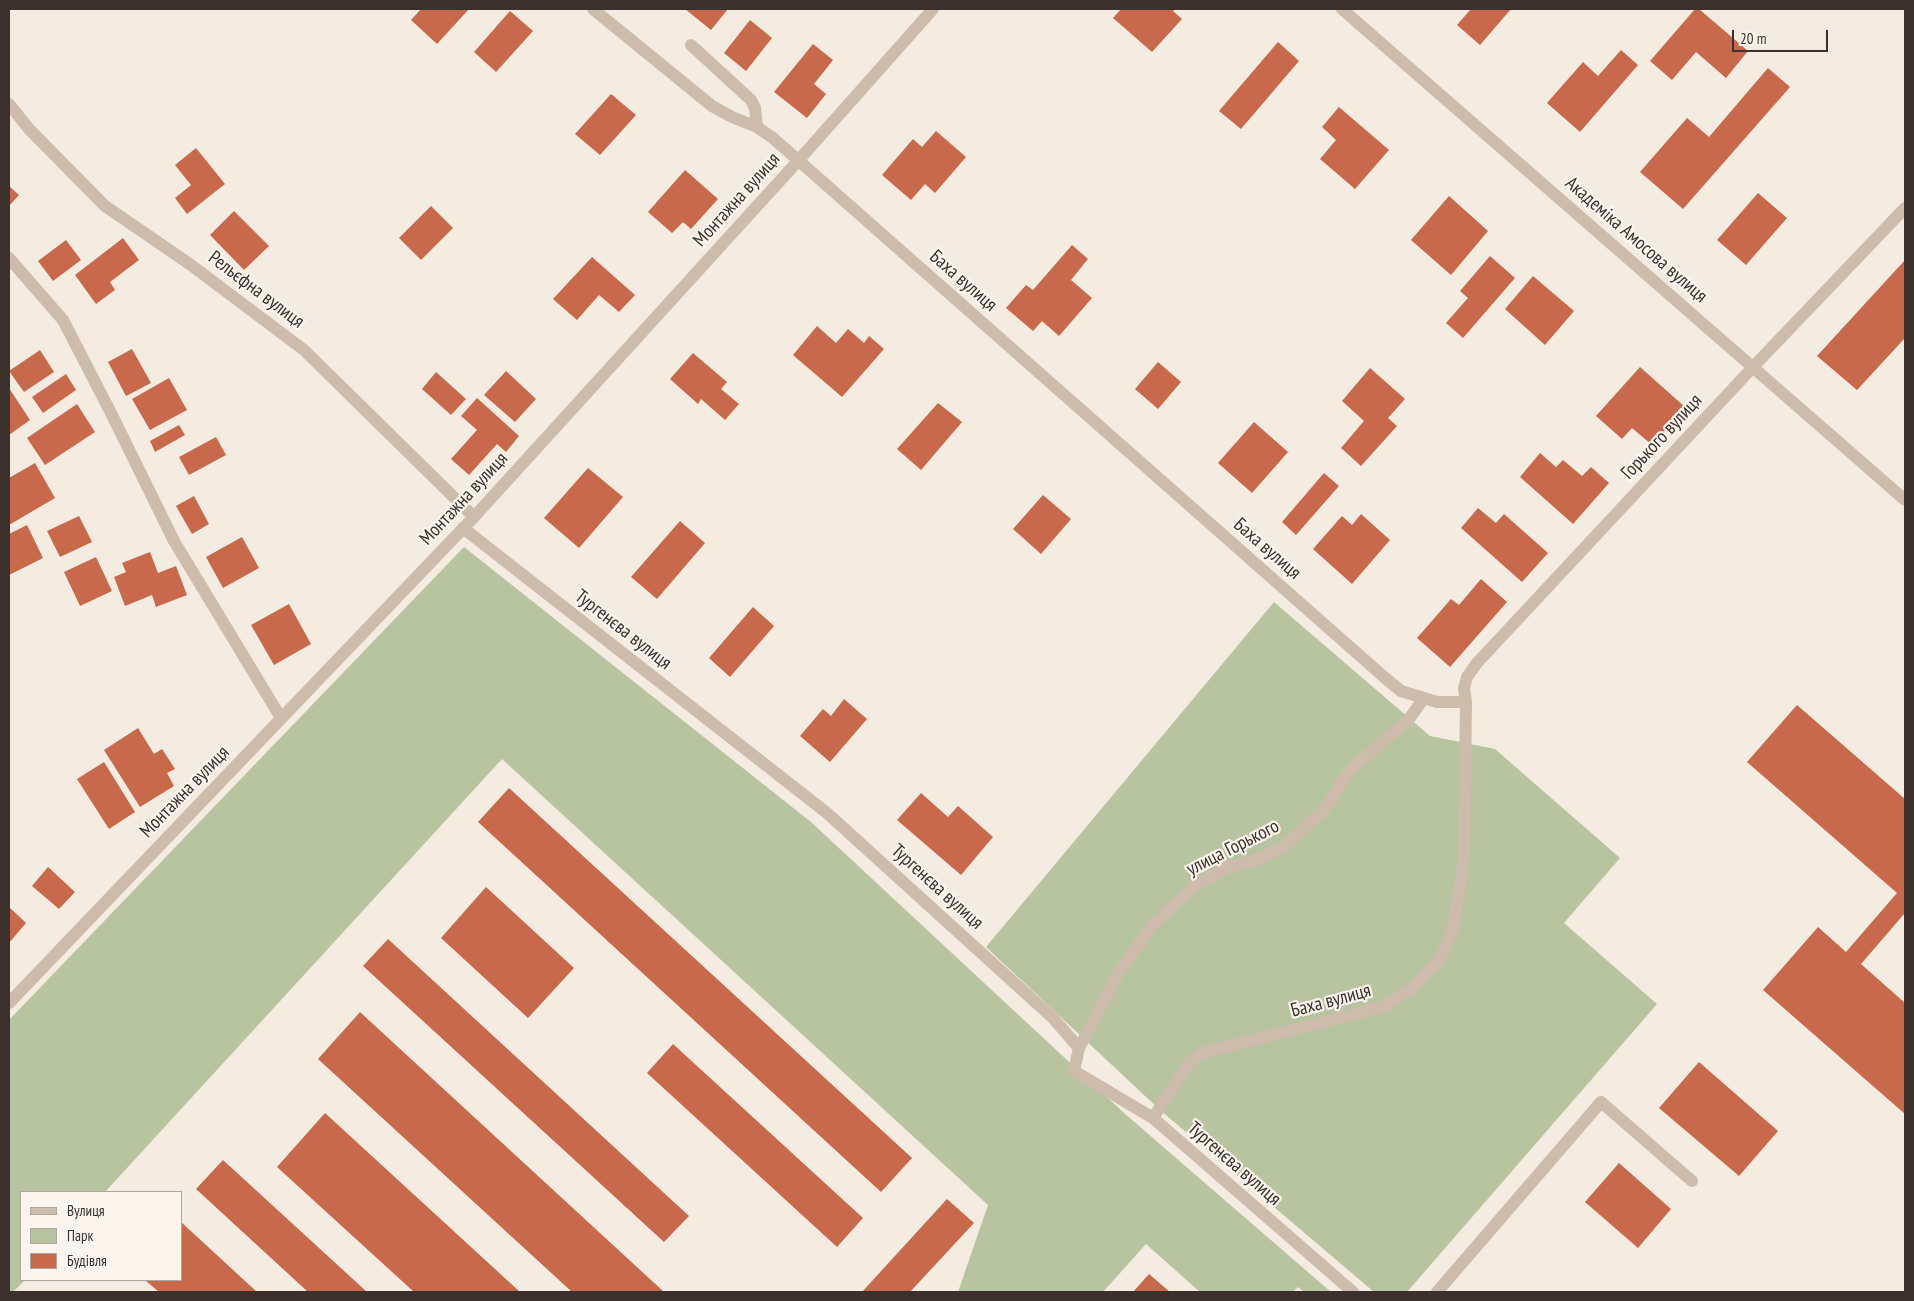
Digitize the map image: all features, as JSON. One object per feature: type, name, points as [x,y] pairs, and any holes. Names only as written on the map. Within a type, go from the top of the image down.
[{"type":"street","name":"Баха вулиця","points":[[593,9],[712,106],[732,117],[757,126],[773,138],[1401,691],[1436,702],[1466,702],[1464,856],[1453,930],[1439,960],[1413,986],[1385,1006],[1202,1053],[1190,1063],[1152,1118]]},
{"type":"street","name":"Монтажна вулиця","points":[[9,1003],[474,517],[798,161],[933,9]]},
{"type":"street","name":"Академіка Амосова вулиця","points":[[1342,9],[1754,366],[1905,500]]},
{"type":"street","points":[[691,45],[751,100],[755,108],[757,126]]},
{"type":"street","name":"Рельєфна вулиця","points":[[9,104],[29,129],[105,206],[191,265],[304,350],[474,517]]},
{"type":"street","name":"Горького вулиця","points":[[1466,702],[1464,688],[1467,677],[1477,663],[1754,366],[1905,208]]},
{"type":"street","points":[[9,258],[63,320],[174,541],[281,718]]},
{"type":"street","name":"Тургенєва вулиця","points":[[462,528],[827,814],[1053,1018],[1079,1048],[1074,1071],[1152,1118],[1353,1292]]},
{"type":"street","name":"улица Горького","points":[[1079,1048],[1121,968],[1152,925],[1196,885],[1228,868],[1259,859],[1283,847],[1324,810],[1349,771],[1409,719],[1424,698]]},
{"type":"street","points":[[1437,1292],[1601,1102],[1692,1181]]},
{"type":"green space","points":[[464,547],[811,822],[1124,1113],[1331,1292],[1304,1292],[1298,1287],[1293,1292],[1200,1292],[1146,1244],[1103,1292],[958,1292],[988,1205],[502,759],[106,1191],[20,1191],[20,1281],[24,1281],[13,1292],[9,1292],[9,1020]]},
{"type":"green space","points":[[1274,602],[1430,736],[1495,749],[1620,858],[1564,923],[1657,1004],[1407,1292],[1374,1292],[1160,1110],[986,947]]},
{"type":"building","points":[[421,9],[469,9],[437,44],[411,20]]},
{"type":"building","points":[[685,9],[728,9],[711,30]]},
{"type":"building","points":[[1121,9],[1175,9],[1173,11],[1182,19],[1152,52],[1113,18]]},
{"type":"building","points":[[1471,9],[1511,9],[1480,45],[1457,25]]},
{"type":"building","points":[[1695,9],[1699,9],[1748,51],[1726,78],[1696,52],[1672,80],[1650,61]]},
{"type":"building","points":[[510,11],[533,31],[496,72],[474,52]]},
{"type":"building","points":[[750,20],[772,38],[746,71],[724,53]]},
{"type":"building","points":[[1278,42],[1299,61],[1241,129],[1219,111]]},
{"type":"building","points":[[813,44],[833,60],[814,84],[826,94],[807,118],[774,92]]},
{"type":"building","points":[[1621,50],[1638,65],[1580,132],[1547,103],[1583,62],[1598,76]]},
{"type":"building","points":[[1768,68],[1790,87],[1683,209],[1640,172],[1687,118],[1709,137]]},
{"type":"building","points":[[611,94],[636,115],[600,155],[575,134]]},
{"type":"building","points":[[1339,107],[1389,150],[1355,189],[1320,159],[1336,140],[1322,127]]},
{"type":"building","points":[[936,131],[966,157],[935,193],[925,184],[911,200],[882,175],[913,139],[922,147]]},
{"type":"building","points":[[196,148],[225,184],[187,214],[175,198],[191,185],[175,165]]},
{"type":"building","points":[[685,170],[718,199],[691,229],[683,222],[672,233],[648,212]]},
{"type":"building","points":[[9,186],[19,195],[9,206]]},
{"type":"building","points":[[1758,193],[1787,218],[1746,265],[1717,240]]},
{"type":"building","points":[[1449,196],[1488,231],[1451,275],[1411,240]]},
{"type":"building","points":[[431,206],[453,228],[421,260],[399,238]]},
{"type":"building","points":[[234,211],[269,246],[244,270],[210,235]]},
{"type":"building","points":[[123,238],[139,260],[110,282],[115,290],[96,304],[75,275]]},
{"type":"building","points":[[66,240],[81,260],[53,281],[38,261]]},
{"type":"building","points":[[1072,245],[1088,259],[1071,280],[1092,298],[1059,336],[1042,321],[1033,331],[1006,308],[1026,285],[1033,290]]},
{"type":"building","points":[[1490,256],[1515,278],[1463,338],[1446,323],[1468,298],[1460,291]]},
{"type":"building","points":[[592,257],[635,295],[619,312],[599,295],[577,320],[553,299]]},
{"type":"building","points":[[1905,260],[1905,338],[1857,390],[1817,356]]},
{"type":"building","points":[[1533,276],[1574,311],[1545,345],[1505,309]]},
{"type":"building","points":[[817,326],[836,343],[848,329],[864,343],[869,336],[884,349],[842,397],[793,355]]},
{"type":"building","points":[[132,349],[151,383],[126,396],[108,362]]},
{"type":"building","points":[[40,350],[54,372],[24,392],[9,371]]},
{"type":"building","points":[[693,353],[727,382],[721,389],[739,404],[725,420],[701,399],[698,404],[670,379]]},
{"type":"building","points":[[1158,362],[1181,382],[1158,409],[1135,389]]},
{"type":"building","points":[[1640,367],[1685,407],[1652,445],[1632,428],[1622,439],[1596,416]]},
{"type":"building","points":[[1370,368],[1405,399],[1388,418],[1397,426],[1361,466],[1341,448],[1364,421],[1342,401]]},
{"type":"building","points":[[506,371],[536,399],[515,422],[484,395]]},
{"type":"building","points":[[436,372],[466,399],[451,415],[422,389]]},
{"type":"building","points":[[66,374],[76,390],[43,413],[32,397]]},
{"type":"building","points":[[169,378],[187,410],[150,430],[132,399]]},
{"type":"building","points":[[9,388],[30,420],[9,435]]},
{"type":"building","points":[[477,398],[519,436],[506,452],[497,444],[469,475],[451,459],[477,430],[461,416]]},
{"type":"building","points":[[938,403],[962,422],[921,470],[897,449]]},
{"type":"building","points":[[77,404],[95,432],[45,465],[27,438]]},
{"type":"building","points":[[1254,422],[1288,452],[1252,493],[1218,463]]},
{"type":"building","points":[[179,425],[185,435],[155,452],[150,441]]},
{"type":"building","points":[[216,437],[226,455],[189,475],[179,457]]},
{"type":"building","points":[[1540,453],[1556,467],[1563,460],[1582,476],[1591,467],[1609,483],[1573,524],[1520,477]]},
{"type":"building","points":[[35,463],[55,498],[9,525],[9,478]]},
{"type":"building","points":[[588,468],[623,497],[579,548],[544,518]]},
{"type":"building","points":[[1324,473],[1339,486],[1296,535],[1282,522]]},
{"type":"building","points":[[1043,495],[1071,519],[1041,554],[1013,529]]},
{"type":"building","points":[[194,496],[209,524],[192,534],[176,506]]},
{"type":"building","points":[[1478,508],[1496,523],[1504,514],[1548,553],[1522,582],[1461,528]]},
{"type":"building","points":[[1361,514],[1390,540],[1352,584],[1313,549],[1342,516],[1352,525]]},
{"type":"building","points":[[79,516],[92,542],[60,557],[47,531]]},
{"type":"building","points":[[680,521],[705,543],[657,599],[631,577]]},
{"type":"building","points":[[27,525],[43,558],[9,575],[9,534]]},
{"type":"building","points":[[242,537],[259,568],[223,588],[206,557]]},
{"type":"building","points":[[150,552],[158,573],[176,566],[187,595],[156,607],[152,595],[125,606],[114,577],[126,572],[122,563]]},
{"type":"building","points":[[96,557],[112,591],[80,606],[64,572]]},
{"type":"building","points":[[1481,579],[1507,602],[1450,667],[1417,638],[1451,599],[1459,605]]},
{"type":"building","points":[[289,604],[311,644],[274,665],[251,625]]},
{"type":"building","points":[[753,607],[774,626],[730,677],[709,658]]},
{"type":"building","points":[[844,699],[867,719],[830,762],[800,736],[823,709],[831,716]]},
{"type":"building","points":[[1797,705],[1905,799],[1905,913],[1861,964],[1905,1003],[1905,1114],[1763,990],[1818,927],[1846,952],[1897,893],[1747,762]]},
{"type":"building","points":[[138,728],[154,754],[162,749],[175,769],[167,773],[174,786],[140,807],[104,750]]},
{"type":"building","points":[[104,762],[135,812],[109,829],[77,779]]},
{"type":"building","points":[[509,788],[912,1158],[881,1192],[478,822]]},
{"type":"building","points":[[921,793],[948,817],[958,806],[993,837],[961,875],[897,820]]},
{"type":"building","points":[[48,867],[75,892],[59,909],[32,886]]},
{"type":"building","points":[[486,887],[574,968],[528,1018],[441,938]]},
{"type":"building","points":[[9,907],[26,923],[9,943]]},
{"type":"building","points":[[388,939],[689,1216],[664,1242],[363,966]]},
{"type":"building","points":[[360,1012],[664,1292],[572,1292],[318,1059]]},
{"type":"building","points":[[673,1044],[863,1218],[837,1247],[647,1073]]},
{"type":"building","points":[[1699,1062],[1778,1131],[1739,1176],[1659,1108]]},
{"type":"building","points":[[325,1113],[520,1292],[414,1292],[277,1167]]},
{"type":"building","points":[[223,1160],[367,1292],[308,1292],[196,1189]]},
{"type":"building","points":[[1619,1163],[1671,1209],[1638,1248],[1585,1202]]},
{"type":"building","points":[[947,1199],[974,1223],[910,1292],[862,1292]]},
{"type":"building","points":[[182,1223],[257,1292],[159,1292],[146,1281],[182,1281]]},
{"type":"building","points":[[1149,1274],[1170,1292],[1133,1292]]}]
